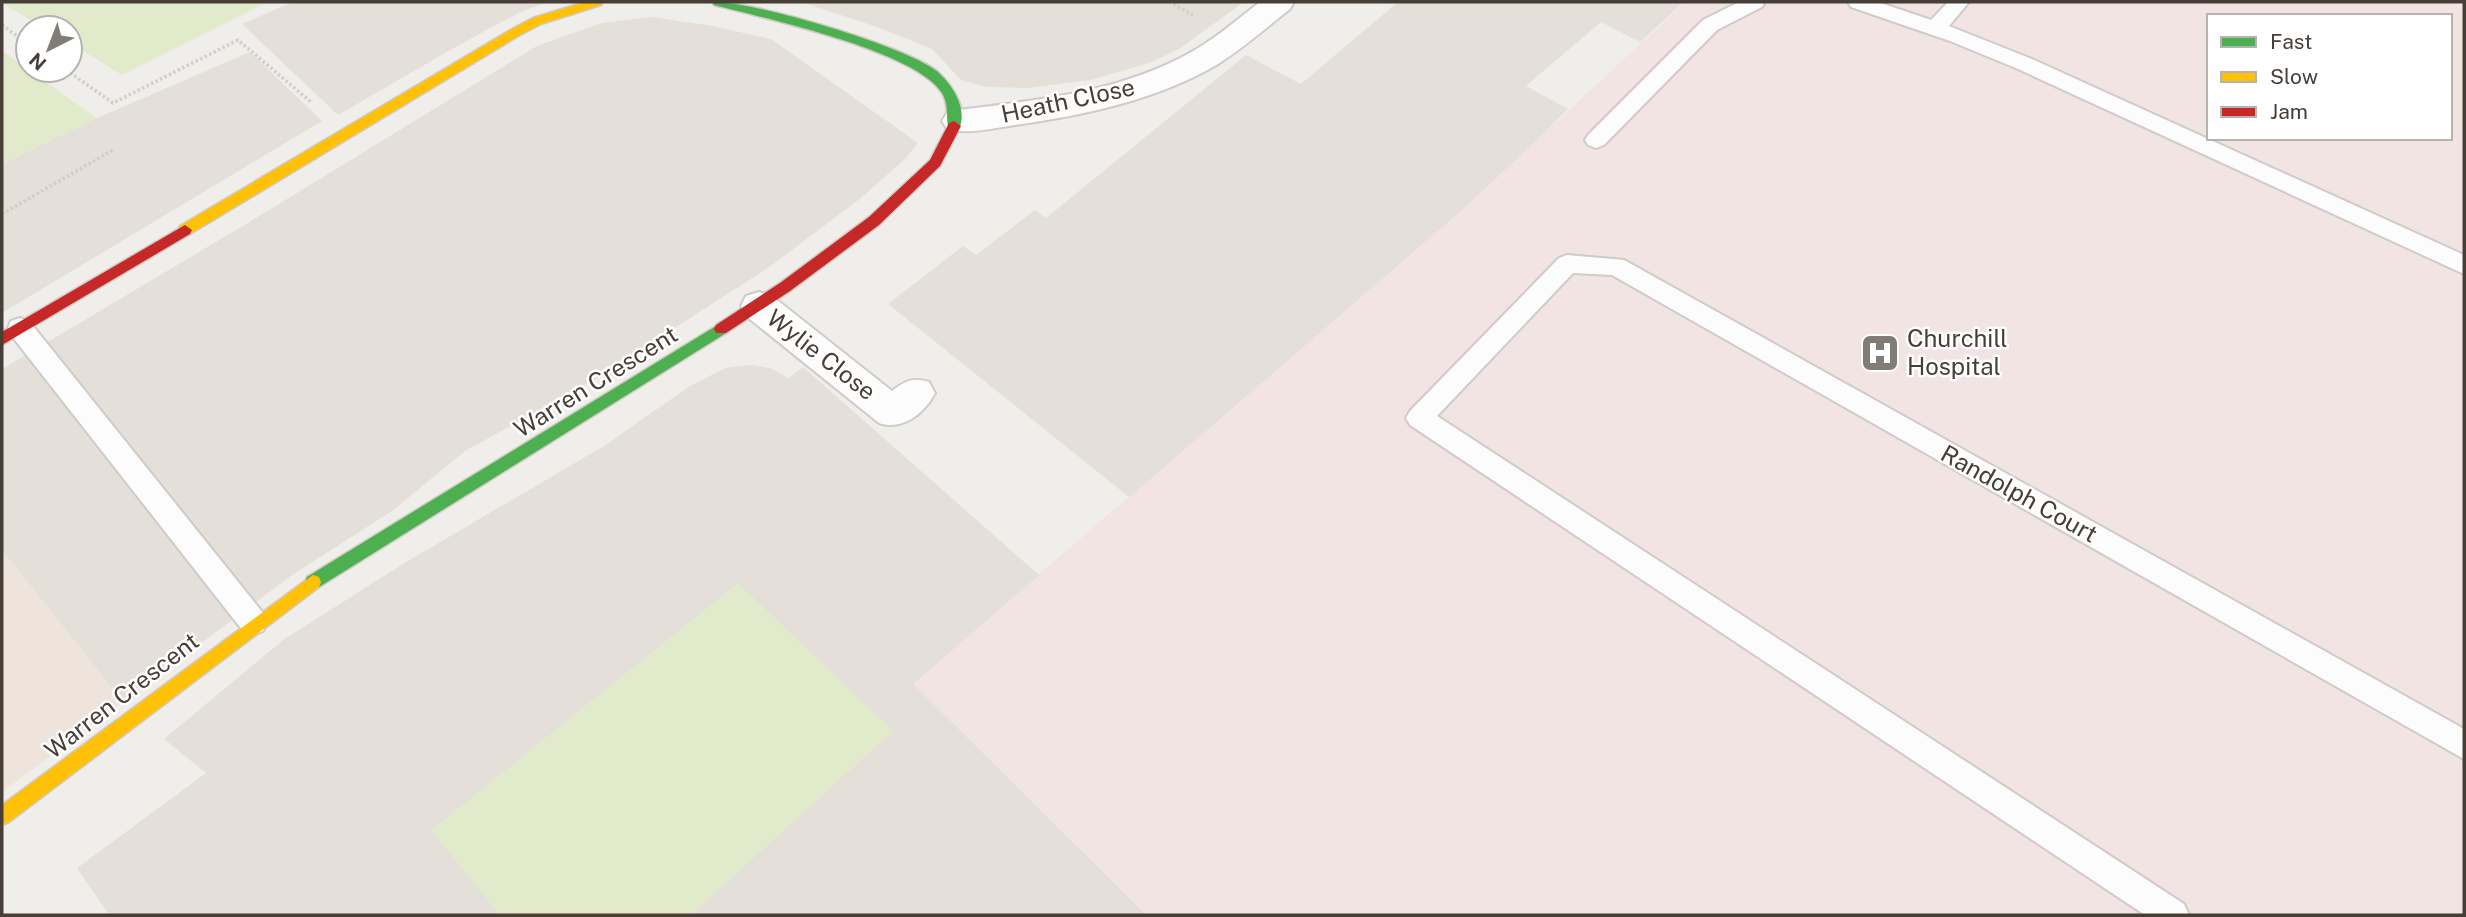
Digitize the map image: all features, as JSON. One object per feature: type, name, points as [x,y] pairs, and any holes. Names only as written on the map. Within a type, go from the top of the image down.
[{"type":"street","points":[[11,334],[516,32],[537,21],[597,2]]},
{"type":"street","points":[[718,2],[821,28],[914,62],[931,73],[945,88],[958,121]]},
{"type":"street","name":"Heath Close","points":[[958,121],[1099,99],[1156,80],[1205,57],[1279,2]]},
{"type":"street","name":"Warren Crescent","points":[[2,816],[135,717],[253,622],[336,566],[614,400],[759,306],[900,198],[938,158],[951,140],[958,121]]},
{"type":"street","name":"Wylie Close","points":[[759,306],[892,412],[916,393]]},
{"type":"lane","points":[[1596,140],[1710,25],[1755,2]]},
{"type":"lane","points":[[1858,2],[2025,64],[2464,265]]},
{"type":"lane","points":[[1935,29],[1959,2]]},
{"type":"lane","name":"Randolph Court","points":[[2173,915],[1419,418],[1567,264],[1616,266],[2464,745]]},
{"type":"lane","points":[[11,334],[253,622]]},
{"type":"path","points":[[84,83],[113,103],[238,40],[347,132]]},
{"type":"path","points":[[2,214],[113,150]]},
{"type":"shaded area","points":[[293,2],[547,2],[518,13],[338,115],[242,24]]},
{"type":"shaded area","points":[[801,2],[1244,2],[1179,49],[1152,62],[1091,80],[1027,88],[987,87],[961,80],[932,49],[877,27]]},
{"type":"shaded area","points":[[1398,2],[1684,2],[1640,42],[1601,22],[1526,86],[1568,109],[1503,174],[2464,915],[109,915],[77,868],[206,773],[164,739],[283,640],[406,562],[604,446],[690,386],[725,368],[752,365],[770,368],[789,378],[803,367],[1039,575],[1129,497],[888,304],[963,246],[976,255],[1035,210],[1046,218],[1246,55],[1301,84]]},
{"type":"shaded area","name":"Churchill Hospital","points":[[1685,2],[2464,2],[2464,915],[1146,915],[913,684],[1463,209]]},
{"type":"shaded area","points":[[652,17],[713,26],[771,39],[918,143],[905,159],[861,198],[768,268],[592,381],[465,451],[392,511],[292,575],[123,702],[2,550],[2,369],[248,223],[537,46],[601,23]]},
{"type":"shaded area","points":[[250,52],[322,121],[2,313],[2,164],[97,118]]},
{"type":"shaded area","points":[[2,550],[123,702],[2,792]]},
{"type":"green space","points":[[268,2],[122,75],[84,52],[84,14],[20,14],[2,3]]},
{"type":"green space","points":[[2,51],[14,59],[14,84],[49,84],[97,118],[2,164]]},
{"type":"green space","points":[[738,583],[893,731],[691,915],[500,915],[431,830]]},
{"type":"traffic: fast","points":[[718,2],[830,32],[913,62],[933,75],[948,92],[956,113],[954,126]]},
{"type":"traffic: fast","points":[[313,582],[721,329]]},
{"type":"traffic: slow","points":[[185,230],[516,32],[537,21],[597,2]]},
{"type":"traffic: slow","points":[[2,816],[313,582]]},
{"type":"traffic: jam","points":[[721,329],[785,287],[874,221],[935,163],[954,126]]},
{"type":"traffic: jam","points":[[2,339],[185,230]]},
{"type":"place","name":"Churchill Hospital","points":[[1880,353]]}]
